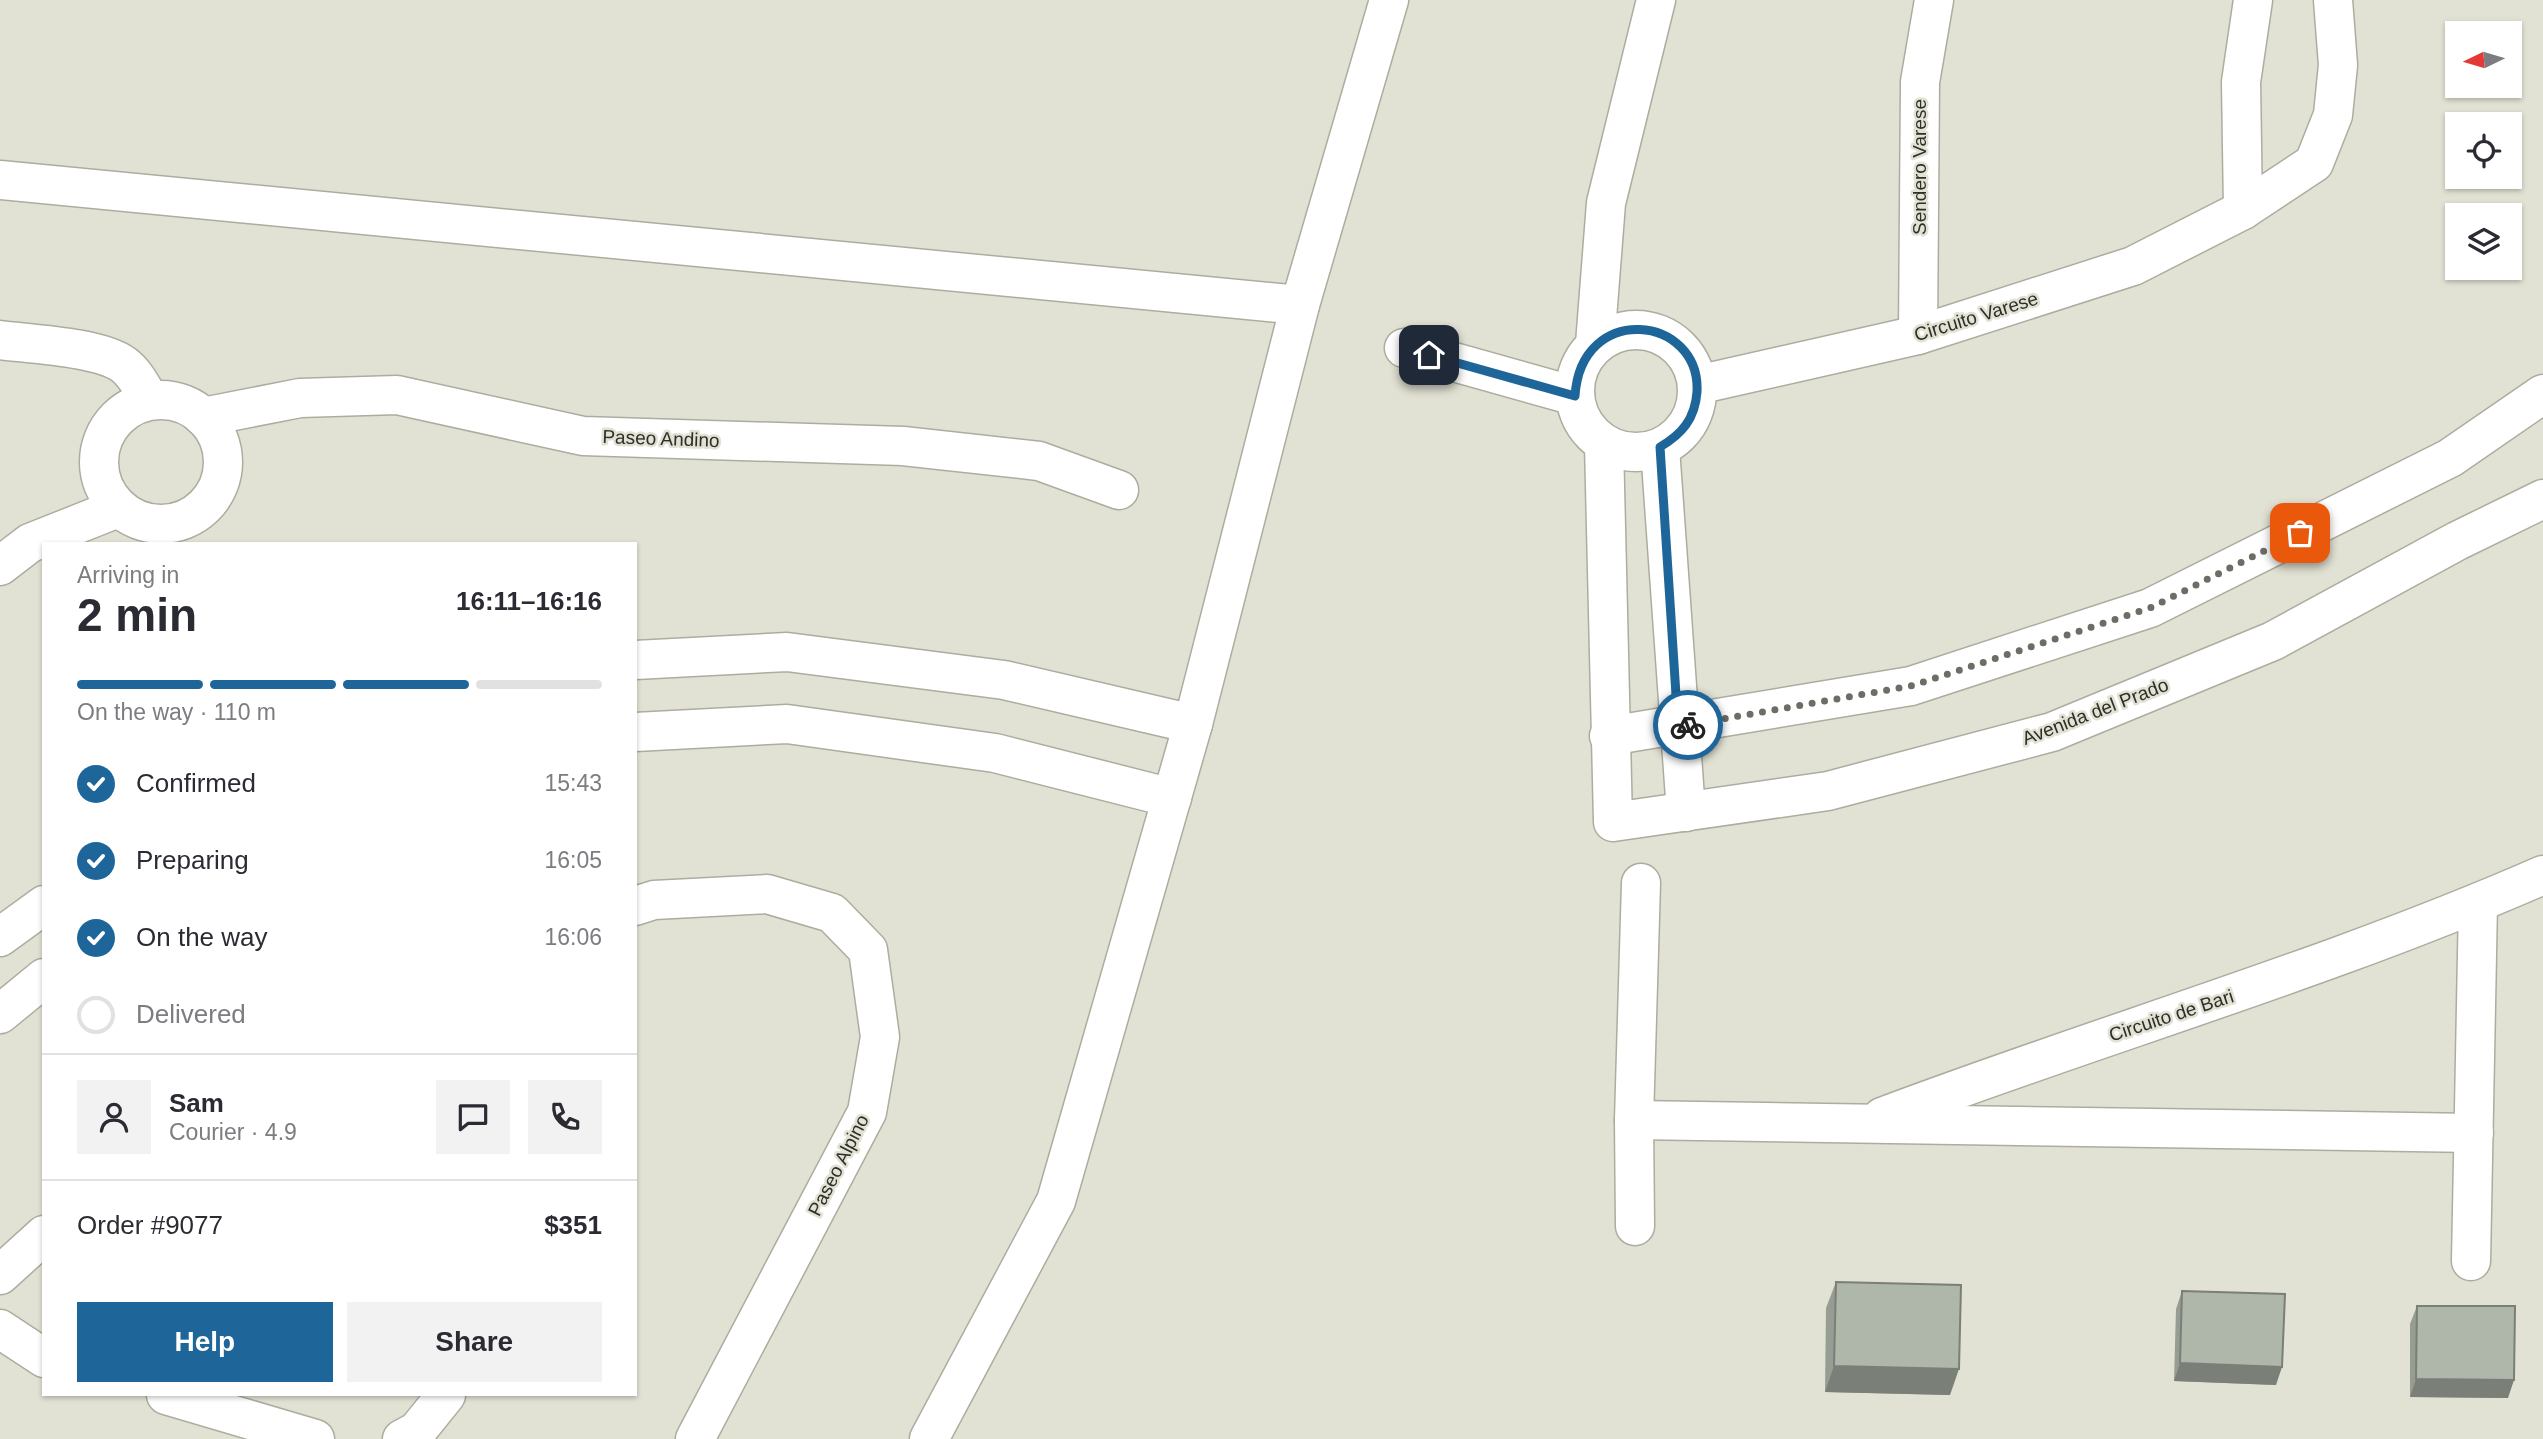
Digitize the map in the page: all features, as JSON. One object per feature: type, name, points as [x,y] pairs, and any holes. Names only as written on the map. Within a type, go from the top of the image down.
[{"type":"street","points":[[929,1439],[1056,1201],[1193,724],[1300,305],[1389,0]]},
{"type":"street","points":[[1595,344],[1606,203],[1656,0]]},
{"type":"street","name":"Sendero Varese","points":[[1918,335],[1920,82],[1934,0]]},
{"type":"street","points":[[2242,210],[2241,82],[2253,0]]},
{"type":"street","name":"Circuito Varese","points":[[1697,385],[1918,335],[2133,266],[2242,210],[2314,163],[2333,115],[2338,65],[2333,0]]},
{"type":"street","points":[[0,180],[1300,305]]},
{"type":"street","points":[[1631,329],[1650,330],[1667,337],[1683,350],[1693,367],[1697,385],[1696,404],[1689,423],[1676,438],[1660,447],[1642,452],[1622,451],[1604,444],[1590,431],[1579,415],[1575,396],[1576,377],[1583,358],[1595,344],[1612,334],[1631,329]]},
{"type":"street","points":[[0,340],[81,350],[122,363],[134,374],[150,400]]},
{"type":"street","points":[[1404,348],[1575,396]]},
{"type":"street","points":[[1604,444],[1609,736],[1911,686],[2150,608],[2449,458],[2543,394]]},
{"type":"street","name":"Paseo Andino","points":[[203,417],[300,398],[397,395],[583,436],[903,446],[1039,461],[1119,490]]},
{"type":"street","points":[[0,566],[30,543],[139,524],[179,521],[203,528],[221,476],[222,454],[216,434],[203,417],[187,406],[169,400],[150,400],[131,407],[116,418],[102,444],[100,472],[106,490],[139,524]]},
{"type":"street","points":[[1660,447],[1686,812]]},
{"type":"street","name":"Avenida del Prado","points":[[1609,736],[1613,822],[1828,791],[2052,732],[2273,642],[2457,541],[2543,499]]},
{"type":"street","points":[[637,660],[787,652],[1004,680],[1193,724]]},
{"type":"street","points":[[637,732],[788,724],[995,753],[1172,798]]},
{"type":"street","name":"Circuito de Bari","points":[[1864,1124],[2017,1066],[2286,977],[2543,875]]},
{"type":"street","points":[[1635,1226],[1634,1120],[1641,883]]},
{"type":"street","name":"Paseo Alpino","points":[[637,905],[654,900],[767,894],[832,913],[868,950],[880,1037],[866,1112],[695,1439]]},
{"type":"street","points":[[2471,1261],[2478,903]]},
{"type":"street","points":[[0,937],[42,906]]},
{"type":"street","points":[[0,1014],[42,980]]},
{"type":"street","name":"Circuito de Bari","points":[[1634,1120],[2474,1133]]},
{"type":"street","points":[[0,1275],[42,1237]]},
{"type":"street","points":[[0,1329],[42,1357]]},
{"type":"street","points":[[169,1396],[315,1439]]},
{"type":"street","points":[[402,1439],[417,1431],[445,1396]]},
{"type":"building","points":[[1836,1282],[1961,1285],[1959,1369],[1834,1366]]},
{"type":"building","points":[[2182,1291],[2285,1294],[2282,1367],[2180,1363]]},
{"type":"building","points":[[2417,1306],[2515,1306],[2514,1380],[2416,1379]]},
{"type":"way so far","points":[[1688,725],[1911,686],[2150,608],[2300,533]]},
{"type":"route","points":[[1429,355],[1575,396],[1576,377],[1583,358],[1595,344],[1612,334],[1631,329],[1650,330],[1667,337],[1683,350],[1693,367],[1697,385],[1696,404],[1689,423],[1676,438],[1660,447],[1678,726],[1688,725]]}]
